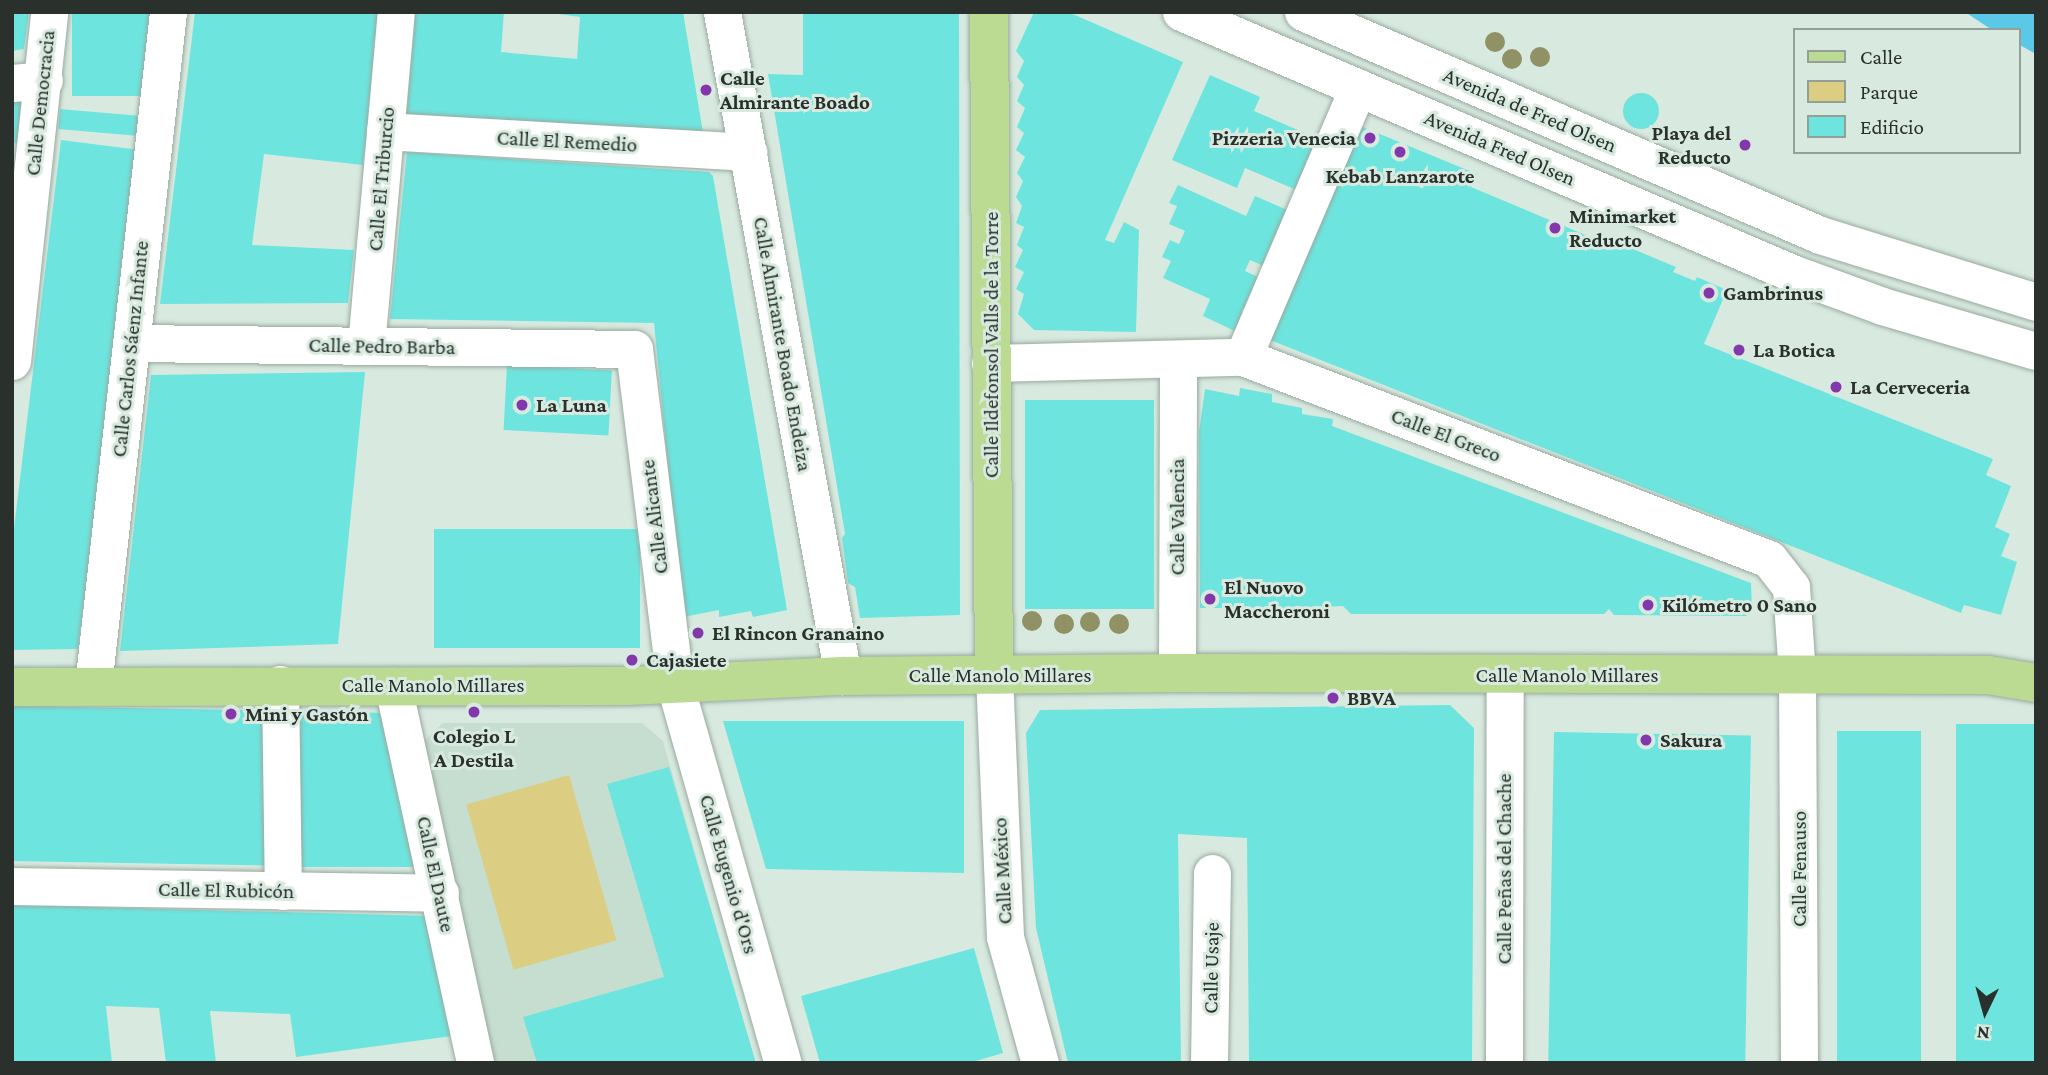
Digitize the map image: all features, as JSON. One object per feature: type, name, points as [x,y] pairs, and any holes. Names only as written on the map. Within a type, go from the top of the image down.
[{"type":"main road","name":"Calle Ildefonsol Valls de la Torre","points":[[989,14],[994,674]]},
{"type":"main road","points":[[1988,675],[2020,665],[2036,651]]},
{"type":"main road","name":"Calle Manolo Millares","points":[[12,687],[280,684],[675,685],[843,676],[994,674],[1988,675]]},
{"type":"main road","points":[[1988,675],[2036,682]]},
{"type":"street","name":"Calle Democracia","points":[[12,361],[28,81],[49,12]]},
{"type":"street","name":"Calle Carlos Sáenz Infante","points":[[93,686],[168,12]]},
{"type":"street","name":"Calle El Triburcio","points":[[366,346],[396,12]]},
{"type":"street","name":"Calle Almirante Boado Endeiza","points":[[722,12],[843,676]]},
{"type":"street","name":"Avenida Fred Olsen","points":[[1181,12],[1793,273],[1882,306],[2036,351]]},
{"type":"street","name":"Avenida de Fred Olsen","points":[[1303,12],[1820,235],[2036,302]]},
{"type":"street","points":[[1243,357],[1358,87]]},
{"type":"street","name":"Calle El Remedio","points":[[385,131],[748,152]]},
{"type":"street","name":"Calle Pedro Barba","points":[[131,343],[634,349]]},
{"type":"street","name":"Calle Alicante","points":[[634,349],[675,685]]},
{"type":"street","name":"Calle El Greco","points":[[990,363],[1243,357],[1769,559],[1791,587],[1797,676]]},
{"type":"street","name":"Calle Valencia","points":[[1177,673],[1178,360]]},
{"type":"street","name":"Calle México","points":[[994,674],[1005,937],[1040,1063]]},
{"type":"street","name":"Calle Peñas del Chache","points":[[1504,1063],[1505,674]]},
{"type":"street","name":"Calle Fenauso","points":[[1797,676],[1799,1063]]},
{"type":"street","points":[[280,684],[283,891]]},
{"type":"street","name":"Calle El Daute","points":[[393,685],[440,893],[472,1062]]},
{"type":"street","name":"Calle Eugenio d'Ors","points":[[675,685],[783,1063]]},
{"type":"street","name":"Calle Usaje","points":[[1209,1063],[1212,873]]},
{"type":"street","name":"Calle El Rubicón","points":[[12,886],[440,893]]},
{"type":"shaded area","points":[[443,723],[642,723],[663,741],[755,1063],[494,1063],[423,742]]},
{"type":"green space","points":[[569,775],[616,940],[514,970],[466,804]]},
{"type":"water","points":[[1965,12],[2036,12],[2036,54],[2020,45],[2020,28],[1989,28]]},
{"type":"building","points":[[12,12],[29,12],[24,49],[12,51]]},
{"type":"building","points":[[72,12],[156,12],[156,96],[72,96]]},
{"type":"building","points":[[195,12],[381,12],[363,165],[264,154],[252,245],[354,250],[348,303],[160,304]]},
{"type":"building","points":[[415,12],[504,12],[501,52],[577,59],[580,17],[544,12],[683,12],[704,139],[406,122]]},
{"type":"building","points":[[803,12],[959,12],[960,615],[860,618],[855,587],[848,583],[842,538],[845,534],[768,74],[803,75]]},
{"type":"building","points":[[1034,12],[1068,12],[1183,62],[1105,240],[1114,243],[1124,222],[1139,230],[1136,332],[1034,330],[1018,314],[1024,294],[1016,289],[1024,272],[1015,267],[1023,250],[1017,245],[1024,227],[1016,223],[1022,206],[1016,197],[1023,181],[1017,173],[1025,157],[1016,150],[1024,133],[1017,127],[1025,108],[1017,101],[1024,85],[1017,77],[1024,61],[1016,51]]},
{"type":"building","points":[[1210,75],[1260,97],[1254,111],[1321,140],[1299,191],[1245,168],[1237,188],[1172,160]]},
{"type":"building","points":[[12,91],[26,98],[22,144],[12,143]]},
{"type":"building","points":[[1641,93],[1654,98],[1659,111],[1654,124],[1641,129],[1628,124],[1623,111],[1628,98]]},
{"type":"building","points":[[60,109],[144,116],[142,136],[58,129]]},
{"type":"building","points":[[1353,123],[1477,174],[1471,187],[1607,244],[1609,239],[1676,267],[1673,272],[1695,281],[1697,277],[1727,290],[1704,344],[1993,459],[1986,475],[2011,486],[1995,527],[2010,534],[2001,556],[2017,562],[2001,615],[1964,605],[1961,613],[1265,338]]},
{"type":"building","points":[[61,140],[140,150],[78,649],[12,650],[12,545]]},
{"type":"building","points":[[407,152],[709,172],[713,176],[787,610],[753,617],[751,611],[719,617],[719,610],[683,617],[654,323],[390,319]]},
{"type":"building","points":[[1178,185],[1246,216],[1255,196],[1292,212],[1266,267],[1250,260],[1245,271],[1262,279],[1241,312],[1248,315],[1239,333],[1203,316],[1210,299],[1163,278],[1171,261],[1162,257],[1170,240],[1179,244],[1185,231],[1169,224],[1177,206],[1169,203]]},
{"type":"building","points":[[507,365],[612,370],[608,435],[504,430]]},
{"type":"building","points":[[365,372],[338,644],[120,651],[151,375]]},
{"type":"building","points":[[1240,388],[1272,394],[1272,402],[1302,408],[1302,414],[1333,419],[1332,426],[1751,583],[1752,611],[1746,616],[1614,615],[1609,609],[1604,614],[1351,614],[1343,606],[1286,609],[1286,616],[1253,616],[1253,608],[1200,608],[1199,432],[1205,389],[1239,396]]},
{"type":"building","points":[[1025,400],[1154,400],[1154,609],[1025,609]]},
{"type":"building","points":[[434,529],[640,529],[640,648],[434,648]]},
{"type":"building","points":[[1450,705],[1474,728],[1472,1063],[1249,1063],[1247,838],[1178,834],[1181,1063],[1068,1063],[1036,928],[1026,733],[1040,710]]},
{"type":"building","points":[[12,706],[269,710],[266,865],[12,861]]},
{"type":"building","points":[[297,710],[384,713],[417,867],[297,867]]},
{"type":"building","points":[[723,721],[964,721],[964,873],[766,869]]},
{"type":"building","points":[[1956,724],[2036,724],[2036,1063],[1956,1063]]},
{"type":"building","points":[[1837,731],[1921,731],[1921,1063],[1837,1063]]},
{"type":"building","points":[[1554,732],[1751,735],[1745,1063],[1548,1063]]},
{"type":"building","points":[[669,767],[756,1063],[537,1063],[523,1017],[664,977],[607,784]]},
{"type":"building","points":[[12,905],[430,916],[452,1036],[296,1057],[290,1014],[210,1011],[216,1063],[166,1063],[159,1008],[106,1006],[112,1063],[12,1063]]},
{"type":"building","points":[[974,948],[1003,1053],[969,1063],[820,1063],[801,996]]},
{"type":"place","name":"Calle Almirante Boado","points":[[706,90]]},
{"type":"place","name":"Pizzeria Venecia","points":[[1370,138]]},
{"type":"place","name":"Playa del Reducto","points":[[1745,145]]},
{"type":"place","name":"Kebab Lanzarote","points":[[1400,152]]},
{"type":"place","name":"Minimarket Reducto","points":[[1555,228]]},
{"type":"place","name":"Gambrinus","points":[[1709,293]]},
{"type":"place","name":"La Botica","points":[[1739,350]]},
{"type":"place","name":"La Cerveceria","points":[[1836,387]]},
{"type":"place","name":"La Luna","points":[[522,405]]},
{"type":"place","name":"El Nuovo Maccheroni","points":[[1210,599]]},
{"type":"place","name":"Kilómetro 0 Sano","points":[[1648,605]]},
{"type":"place","name":"El Rincon Granaino","points":[[698,633]]},
{"type":"place","name":"Cajasiete","points":[[632,660]]},
{"type":"place","name":"BBVA","points":[[1333,698]]},
{"type":"place","name":"Colegio L A Destila","points":[[474,712]]},
{"type":"place","name":"Mini y Gastón","points":[[231,714]]},
{"type":"place","name":"Sakura","points":[[1646,740]]}]
